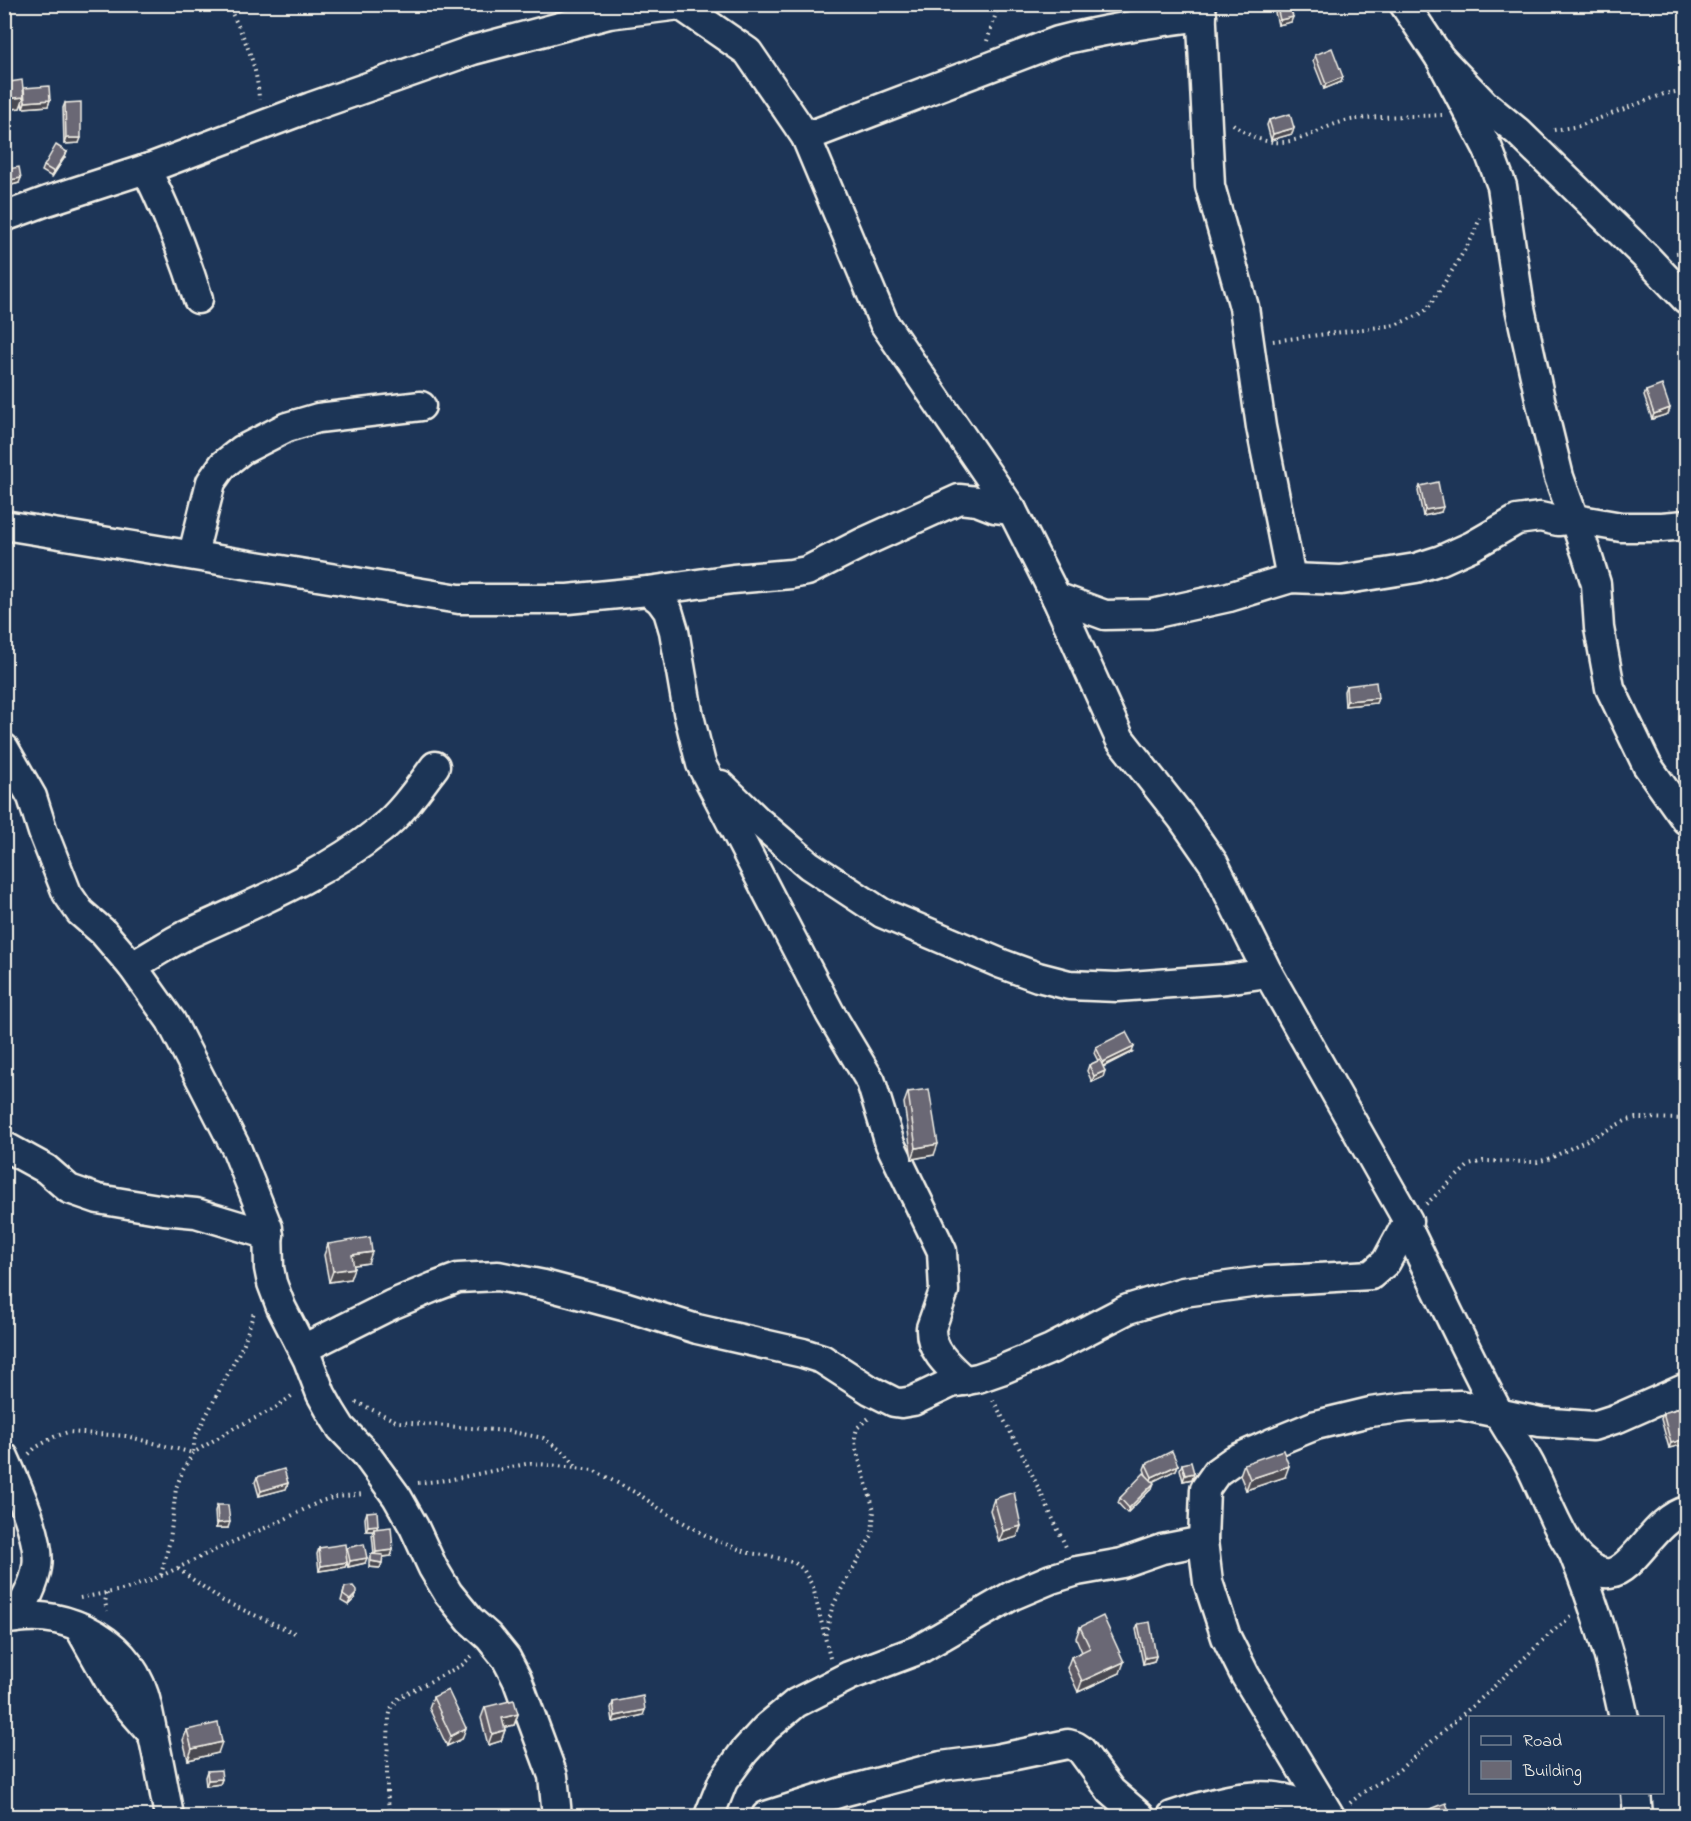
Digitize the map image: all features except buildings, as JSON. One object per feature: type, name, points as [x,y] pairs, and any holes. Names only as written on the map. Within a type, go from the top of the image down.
[{"type":"street","points":[[1404,4],[1440,58],[1488,149],[1502,186],[1520,308],[1559,477],[1596,584],[1599,628],[1610,688],[1647,765],[1686,820]]},
{"type":"street","points":[[4,217],[146,169],[311,106],[472,50],[609,14],[680,5],[748,52],[806,137],[884,323],[1012,510],[1056,597],[1120,739],[1182,818],[1214,864],[1268,973],[1407,1223],[1498,1413],[1529,1464],[1559,1527],[1574,1552],[1616,1675],[1624,1716]]},
{"type":"street","points":[[806,137],[1058,41],[1202,10],[1210,186],[1244,307],[1261,427],[1291,578]]},
{"type":"street","points":[[1440,58],[1484,104],[1518,132],[1686,299]]},
{"type":"street","points":[[146,169],[166,211],[198,299]]},
{"type":"street","points":[[193,555],[211,482],[223,465],[242,450],[287,427],[318,418],[421,406]]},
{"type":"street","points":[[1533,518],[1547,504],[1559,477]]},
{"type":"street","points":[[4,525],[459,599],[568,599],[807,571],[958,499],[977,501],[995,508],[1012,510]]},
{"type":"street","points":[[1056,597],[1105,615],[1152,614],[1229,597],[1291,578],[1341,580],[1416,568],[1472,546],[1517,520],[1540,517],[1558,520],[1575,519],[1621,527],[1686,525]]},
{"type":"street","points":[[648,591],[664,606],[674,631],[688,712],[701,764],[830,1012],[871,1082],[890,1144],[942,1251],[944,1291],[931,1328],[936,1350],[946,1363],[972,1379]]},
{"type":"street","points":[[4,748],[32,797],[67,893],[80,912],[103,932],[132,966],[171,1021],[237,1150],[268,1228],[269,1268],[272,1283],[281,1308],[311,1367],[326,1403],[341,1428],[365,1453],[390,1488],[414,1527],[433,1568],[448,1593],[506,1658],[517,1679],[553,1776],[557,1816]]},
{"type":"street","points":[[701,764],[758,820],[809,865],[882,913],[1002,964],[1069,985],[1117,987],[1226,979],[1268,973]]},
{"type":"street","points":[[132,966],[186,935],[289,888],[336,862],[384,828],[435,766]]},
{"type":"street","points":[[4,1146],[46,1169],[69,1189],[98,1199],[196,1213],[269,1235]]},
{"type":"street","points":[[311,1367],[391,1305],[459,1278],[498,1276],[544,1284],[697,1329],[804,1353],[822,1359],[870,1390],[901,1403],[913,1401],[951,1383],[1001,1370],[1051,1349],[1128,1309],[1183,1292],[1266,1281],[1371,1275],[1386,1262],[1407,1223]]},
{"type":"street","points":[[1335,1813],[1245,1675],[1226,1637],[1208,1582],[1203,1541],[1205,1489],[1216,1472],[1234,1460],[1316,1425],[1370,1412],[1407,1407],[1460,1405],[1540,1422],[1593,1426],[1618,1418],[1686,1388]]},
{"type":"street","points":[[8,1467],[21,1496],[35,1541],[38,1565],[31,1591],[19,1618],[68,1622],[79,1627],[115,1691],[152,1734],[159,1758],[169,1816]]},
{"type":"street","points":[[1574,1552],[1586,1565],[1599,1572],[1610,1573],[1620,1569],[1676,1514],[1686,1511]]},
{"type":"street","points":[[709,1816],[723,1781],[744,1752],[766,1728],[796,1703],[840,1681],[906,1656],[1013,1595],[1051,1579],[1077,1571],[1122,1563],[1162,1549],[1203,1541]]},
{"type":"street","points":[[766,1816],[842,1792],[941,1766],[996,1759],[1068,1744],[1081,1750],[1111,1791],[1140,1816]]},
{"type":"street","points":[[1636,1794],[1638,1816]]},
{"type":"street","points":[[1172,1816],[1228,1801],[1261,1796],[1288,1800],[1335,1813]]},
{"type":"path","points":[[227,4],[242,32],[252,59],[259,92],[260,123],[250,130]]},
{"type":"path","points":[[1549,131],[1579,126],[1664,94],[1686,90]]},
{"type":"path","points":[[1207,103],[1238,128],[1258,140],[1275,143],[1302,138],[1328,126],[1346,121],[1470,114]]},
{"type":"path","points":[[1249,344],[1395,325],[1419,315],[1428,308],[1450,274],[1472,238],[1481,217]]},
{"type":"path","points":[[1407,1223],[1468,1165],[1483,1161],[1537,1162],[1551,1158],[1627,1120],[1636,1118],[1686,1119]]},
{"type":"path","points":[[161,1576],[170,1540],[176,1488],[193,1453],[195,1437],[244,1343],[269,1268]]},
{"type":"path","points":[[8,1467],[35,1448],[68,1432],[126,1436],[193,1453],[290,1398],[311,1367],[369,1408],[398,1422],[507,1431],[543,1438],[565,1453],[578,1468]]},
{"type":"path","points":[[972,1379],[1001,1413],[1055,1521],[1077,1571]]},
{"type":"path","points":[[825,1637],[836,1601],[872,1535],[874,1510],[856,1449],[855,1432],[857,1428],[894,1402]]},
{"type":"path","points":[[19,1618],[80,1598],[126,1590],[178,1569],[321,1501],[368,1494],[428,1480],[448,1480],[531,1463],[593,1470],[640,1495],[712,1539],[749,1553],[795,1563],[803,1569],[813,1587],[830,1659],[840,1681]]},
{"type":"path","points":[[178,1569],[223,1601],[297,1634]]},
{"type":"path","points":[[1335,1813],[1399,1770],[1485,1695],[1554,1630],[1592,1600]]},
{"type":"path","points":[[390,1816],[387,1763],[391,1707],[400,1697],[462,1665],[479,1650],[489,1637]]}]
